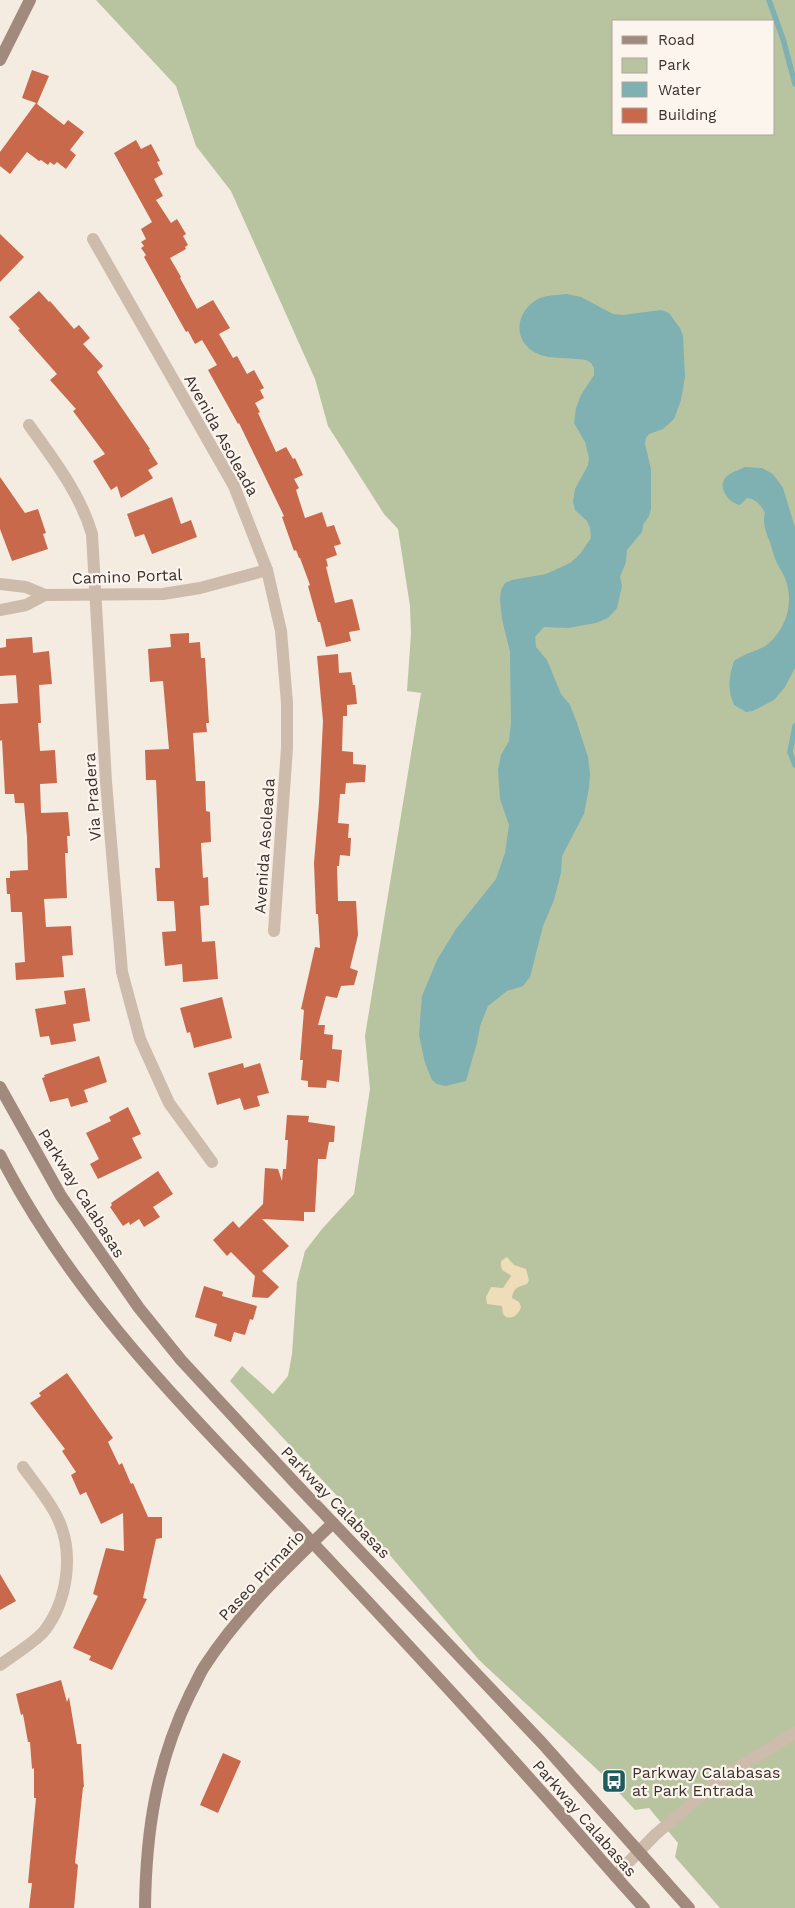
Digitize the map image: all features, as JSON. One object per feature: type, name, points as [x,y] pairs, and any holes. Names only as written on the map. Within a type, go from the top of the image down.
[{"type":"street","points":[[0,60],[30,0]]},
{"type":"street","name":"Avenida Asoleada","points":[[93,238],[234,486],[267,570],[281,631],[287,703],[287,748],[274,931]]},
{"type":"street","name":"Via Pradera","points":[[29,425],[60,469],[86,514],[92,534],[106,782],[122,972],[140,1039],[169,1102],[212,1162]]},
{"type":"street","name":"Camino Portal","points":[[0,584],[26,587],[45,595],[163,594],[200,588],[267,570]]},
{"type":"street","name":"Camino Portal","points":[[0,610],[26,605],[45,595]]},
{"type":"street","name":"Parkway Calabasas","points":[[0,1087],[61,1196],[139,1308],[219,1402],[542,1743],[689,1908]]},
{"type":"street","name":"Parkway Calabasas","points":[[0,1155],[52,1244],[112,1326],[172,1395],[313,1543],[537,1787],[644,1908]]},
{"type":"street","points":[[0,1665],[44,1631],[58,1609],[64,1585],[67,1554],[59,1522],[23,1467]]},
{"type":"street","name":"Paseo Primario","points":[[145,1908],[148,1838],[154,1797],[166,1752],[182,1711],[203,1668],[238,1620],[333,1523]]},
{"type":"street","points":[[615,1876],[656,1834],[726,1775],[795,1733]]},
{"type":"green space","points":[[96,0],[795,0],[795,1908],[720,1908],[675,1857],[678,1843],[649,1808],[635,1810],[602,1774],[479,1660],[365,1526],[230,1381],[242,1366],[273,1394],[288,1376],[292,1354],[297,1282],[305,1251],[354,1194],[370,1089],[365,1036],[421,693],[407,691],[411,634],[410,606],[398,529],[384,514],[328,426],[315,379],[231,191],[196,146],[176,86]]},
{"type":"sand","points":[[507,1257],[514,1265],[526,1269],[529,1280],[527,1284],[517,1288],[514,1292],[512,1298],[519,1302],[521,1307],[519,1312],[511,1317],[506,1317],[503,1314],[502,1306],[487,1304],[486,1297],[491,1287],[503,1288],[511,1276],[501,1268],[501,1261]]},
{"type":"water","points":[[567,294],[581,297],[613,314],[623,315],[661,310],[669,313],[680,328],[683,336],[685,377],[681,400],[674,419],[663,429],[649,434],[646,438],[645,444],[651,469],[651,509],[643,525],[642,532],[627,550],[626,562],[620,577],[622,586],[617,608],[608,618],[596,623],[568,628],[544,627],[535,637],[536,647],[547,660],[561,694],[570,705],[588,757],[590,774],[584,814],[562,856],[561,873],[554,900],[543,926],[530,977],[523,986],[507,991],[488,1006],[480,1026],[466,1081],[446,1086],[437,1084],[432,1080],[425,1063],[419,1035],[422,996],[437,960],[456,929],[496,879],[505,853],[509,825],[500,799],[498,770],[501,755],[509,741],[511,723],[510,652],[502,619],[501,590],[505,583],[512,580],[546,574],[570,563],[580,554],[591,538],[587,521],[575,510],[573,502],[575,489],[588,465],[589,458],[585,442],[574,423],[576,408],[581,395],[594,375],[594,368],[586,360],[548,357],[536,353],[528,347],[520,333],[522,317],[532,303],[543,297]]},
{"type":"water","points":[[745,467],[762,468],[773,474],[783,488],[795,527],[795,668],[785,687],[774,700],[753,711],[746,712],[734,705],[730,694],[730,678],[734,661],[765,646],[774,638],[780,631],[787,615],[789,598],[785,578],[775,559],[766,531],[765,513],[758,503],[747,498],[740,505],[736,504],[728,498],[723,490],[726,477]]},
{"type":"building","points":[[32,70],[49,76],[37,104],[64,125],[68,120],[84,132],[70,150],[76,155],[66,169],[57,162],[54,165],[50,162],[48,165],[27,152],[10,174],[0,166],[0,152],[36,103],[22,98]]},
{"type":"building","points":[[136,140],[141,149],[151,144],[160,161],[157,162],[163,174],[154,179],[163,196],[156,200],[171,223],[177,219],[186,234],[183,236],[188,245],[185,247],[186,249],[170,258],[180,278],[197,309],[213,300],[230,328],[219,334],[233,358],[237,356],[247,374],[254,370],[264,388],[260,390],[264,398],[255,403],[260,412],[258,413],[276,452],[286,447],[293,459],[295,458],[303,475],[294,479],[299,488],[296,490],[305,518],[322,512],[327,527],[334,525],[341,544],[334,546],[337,555],[326,559],[328,566],[326,567],[335,603],[352,599],[353,601],[360,630],[349,632],[351,641],[326,647],[308,586],[310,585],[300,558],[296,550],[294,551],[282,517],[284,516],[239,423],[208,370],[217,365],[202,340],[195,344],[188,331],[186,332],[144,257],[146,255],[141,248],[144,246],[141,242],[146,239],[141,229],[152,222],[114,153]]},
{"type":"building","points":[[0,234],[24,257],[0,282]]},
{"type":"building","points":[[39,291],[74,329],[79,325],[90,338],[83,344],[103,366],[97,372],[150,449],[158,464],[148,470],[153,478],[121,498],[117,486],[111,490],[93,461],[105,454],[73,411],[76,409],[50,380],[57,374],[9,317]]},
{"type":"building","points":[[0,477],[25,513],[38,509],[46,533],[43,534],[48,549],[12,561],[0,529]]},
{"type":"building","points":[[172,497],[181,524],[191,520],[197,537],[152,554],[144,534],[135,537],[127,514]]},
{"type":"building","points":[[189,633],[189,643],[200,642],[201,658],[205,658],[209,723],[206,723],[207,732],[193,733],[196,781],[205,781],[206,811],[210,812],[211,842],[201,843],[203,878],[208,877],[209,905],[200,906],[202,942],[215,941],[218,979],[183,982],[182,964],[165,966],[162,932],[176,931],[174,901],[157,901],[155,868],[160,868],[156,780],[146,780],[145,750],[169,749],[163,681],[150,682],[148,649],[171,647],[170,634]]},
{"type":"building","points":[[32,637],[33,653],[49,651],[52,684],[39,685],[41,723],[38,723],[40,751],[55,750],[57,783],[40,784],[41,813],[68,812],[70,836],[67,836],[68,853],[65,853],[67,898],[44,899],[46,927],[71,926],[73,955],[62,956],[64,977],[16,980],[15,963],[25,962],[22,912],[11,912],[10,894],[7,894],[6,878],[10,878],[10,871],[28,870],[27,837],[24,803],[15,803],[14,794],[5,794],[2,740],[0,741],[0,704],[18,703],[16,675],[0,676],[0,648],[6,647],[6,639]]},
{"type":"building","points":[[338,654],[339,673],[351,672],[353,685],[355,685],[357,704],[347,705],[347,716],[343,716],[342,751],[353,752],[353,764],[366,765],[365,782],[346,783],[345,794],[340,794],[338,823],[349,824],[348,838],[351,838],[350,856],[340,855],[339,866],[337,866],[338,901],[356,901],[358,935],[350,968],[358,971],[354,985],[341,986],[337,998],[326,996],[318,1025],[325,1025],[324,1034],[333,1035],[332,1049],[342,1050],[339,1082],[327,1080],[326,1088],[308,1087],[308,1081],[301,1080],[303,1060],[300,1060],[304,1010],[301,1009],[315,947],[320,948],[318,914],[316,914],[314,863],[323,721],[317,656]]},
{"type":"building","points":[[85,988],[90,1021],[73,1024],[76,1041],[51,1045],[49,1036],[40,1037],[35,1009],[66,1004],[64,991]]},
{"type":"building","points":[[222,997],[232,1038],[194,1048],[190,1032],[187,1033],[180,1008]]},
{"type":"building","points":[[99,1056],[107,1082],[84,1090],[88,1102],[71,1107],[68,1098],[50,1102],[42,1078],[45,1077],[44,1075]]},
{"type":"building","points":[[243,1063],[244,1068],[260,1063],[269,1093],[257,1096],[260,1106],[244,1110],[240,1098],[217,1105],[208,1073]]},
{"type":"building","points":[[128,1107],[141,1134],[132,1138],[142,1158],[98,1179],[90,1164],[99,1159],[86,1133],[111,1121],[109,1117]]},
{"type":"building","points":[[287,1115],[309,1116],[308,1122],[335,1126],[334,1142],[329,1142],[326,1159],[318,1159],[315,1212],[304,1212],[304,1221],[262,1219],[289,1246],[262,1271],[279,1287],[268,1298],[252,1297],[255,1276],[231,1252],[227,1256],[213,1240],[233,1221],[239,1228],[263,1204],[265,1168],[278,1169],[282,1181],[283,1169],[286,1169],[288,1140],[285,1140]]},
{"type":"building","points":[[158,1171],[173,1194],[153,1207],[160,1217],[144,1227],[139,1219],[130,1225],[129,1222],[123,1226],[110,1207],[111,1203]]},
{"type":"building","points":[[204,1286],[223,1292],[222,1296],[257,1306],[253,1320],[250,1319],[245,1335],[234,1332],[231,1342],[214,1336],[217,1324],[195,1317]]},
{"type":"building","points":[[67,1373],[113,1438],[108,1442],[119,1465],[122,1463],[131,1484],[133,1483],[148,1517],[162,1517],[162,1538],[156,1539],[143,1598],[147,1599],[112,1670],[89,1660],[91,1656],[73,1648],[98,1596],[93,1594],[106,1548],[124,1551],[123,1513],[101,1524],[86,1492],[80,1495],[71,1475],[76,1472],[62,1451],[65,1449],[30,1403],[41,1396],[39,1393]]},
{"type":"building","points":[[0,1574],[16,1601],[0,1610]]},
{"type":"building","points":[[61,1680],[67,1702],[69,1697],[77,1744],[81,1744],[84,1787],[75,1863],[78,1865],[74,1908],[29,1908],[32,1883],[28,1883],[36,1798],[34,1798],[34,1768],[32,1769],[30,1742],[28,1742],[23,1714],[21,1715],[16,1694]]},
{"type":"building","points":[[223,1753],[241,1761],[218,1813],[200,1805]]},
{"type":"waterway","points":[[769,0],[783,39],[795,84]]},
{"type":"waterway","points":[[795,726],[790,752],[795,765]]},
{"type":"place","name":"Parkway Calabasas at Park Entrada","points":[[614,1781]]}]
